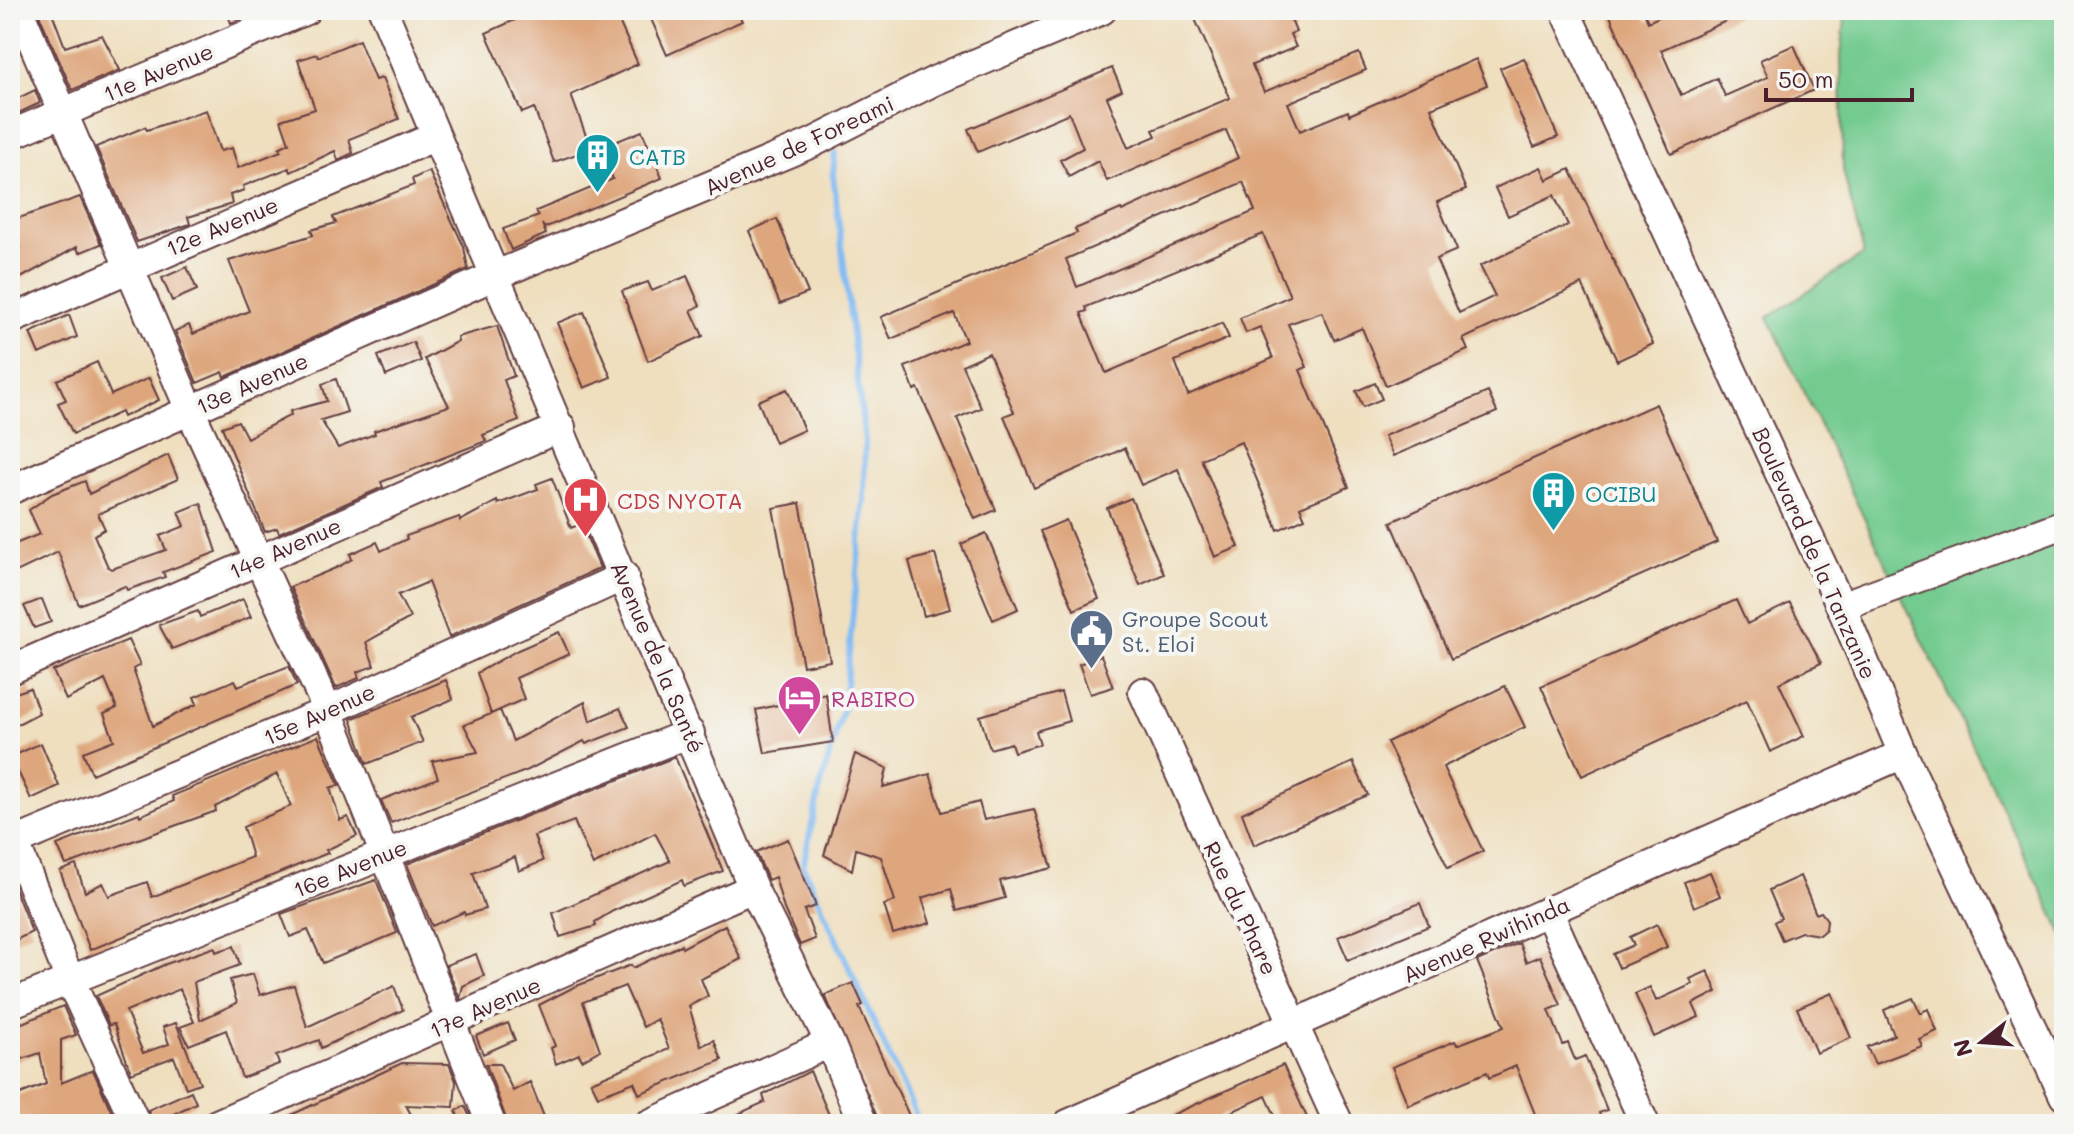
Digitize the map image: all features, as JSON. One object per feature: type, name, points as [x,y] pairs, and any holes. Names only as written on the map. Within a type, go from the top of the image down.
[{"type":"street","points":[[19,10],[190,410],[328,711],[453,1021],[491,1124]]},
{"type":"street","name":"11e Avenue","points":[[10,135],[306,10]]},
{"type":"street","name":"Avenue de la Santé","points":[[383,10],[753,888],[830,1043],[863,1124]]},
{"type":"street","name":"Avenue de Foreami","points":[[494,276],[812,143],[934,81],[1102,10]]},
{"type":"street","name":"Boulevard de la Tanzanie","points":[[1565,10],[1841,606],[1903,754],[2064,1096]]},
{"type":"street","name":"12e Avenue","points":[[10,320],[130,265],[436,136]]},
{"type":"street","name":"13e Avenue","points":[[10,490],[494,276]]},
{"type":"street","name":"14e Avenue","points":[[10,670],[561,427]]},
{"type":"street","points":[[1841,606],[2064,524]]},
{"type":"street","name":"15e Avenue","points":[[12,839],[328,711],[624,576]]},
{"type":"street","name":"Rue du Phare","points":[[1143,692],[1339,1124]]},
{"type":"street","name":"16e Avenue","points":[[10,1004],[690,733]]},
{"type":"street","name":"Avenue Rwihinda","points":[[1068,1124],[1903,754]]},
{"type":"street","points":[[12,839],[70,980],[136,1124]]},
{"type":"street","name":"17e Avenue","points":[[217,1124],[753,888]]},
{"type":"street","points":[[1548,911],[1645,1124]]},
{"type":"street","points":[[649,1124],[830,1043]]},
{"type":"green space","points":[[1846,10],[2064,10],[2064,937],[1768,317],[1864,254],[1843,170],[1841,56]]},
{"type":"building","points":[[37,10],[51,10],[65,47],[102,35],[120,70],[72,90]]},
{"type":"building","points":[[226,10],[262,10],[231,23]]},
{"type":"building","points":[[537,10],[614,10],[638,64],[571,95],[591,149],[554,162],[534,108],[522,113],[486,33]]},
{"type":"building","points":[[647,10],[737,10],[742,21],[667,55]]},
{"type":"building","points":[[1191,10],[1287,10],[1296,32],[1290,34],[1296,47],[1252,65],[1264,92],[1359,53],[1366,70],[1288,103],[1300,131],[1348,111],[1349,115],[1476,59],[1487,85],[1431,108],[1466,190],[1437,202],[1457,250],[1436,259],[1459,313],[1495,296],[1480,266],[1568,225],[1554,195],[1508,216],[1495,188],[1541,167],[1547,180],[1570,169],[1653,344],[1617,361],[1582,284],[1463,339],[1468,350],[1386,386],[1362,328],[1334,340],[1322,312],[1288,324],[1307,367],[1300,370],[1349,487],[1300,507],[1305,518],[1278,530],[1241,442],[1201,459],[1239,547],[1215,557],[1178,469],[1141,485],[1125,448],[1034,488],[1004,416],[1014,412],[989,353],[962,365],[981,408],[957,418],[996,510],[975,519],[918,388],[914,390],[905,367],[966,341],[954,313],[891,339],[881,317],[1077,233],[1075,229],[1238,158],[1226,130],[1107,181],[1098,161],[1069,177],[1060,160],[1083,148],[1069,113],[978,152],[968,129],[1112,68],[1122,90],[1107,97],[1128,148],[1156,136],[1153,130],[1230,98]],"holes":[[[1243,182],[1255,211],[1077,287],[1066,259]],[[1263,234],[1290,296],[1240,318],[1246,333],[1260,327],[1273,358],[1188,395],[1175,361],[1229,338],[1222,323],[1106,373],[1081,313],[1087,311],[1086,307]]]},
{"type":"building","points":[[1624,10],[1643,10],[1648,22],[1674,10],[1751,10],[1661,50],[1681,95],[1717,78],[1725,96],[1768,77],[1760,60],[1794,45],[1814,90],[1671,154],[1610,16]]},
{"type":"building","points":[[359,40],[375,80],[382,78],[399,119],[349,139],[353,153],[338,160],[335,151],[291,172],[289,168],[243,186],[244,190],[230,195],[232,204],[188,217],[190,224],[137,242],[96,147],[145,127],[147,130],[206,110],[220,151],[232,148],[238,168],[281,151],[279,148],[289,143],[281,120],[315,109],[298,60],[317,54],[318,57]]},
{"type":"building","points":[[1524,58],[1558,137],[1534,147],[1500,68]]},
{"type":"building","points":[[35,90],[40,103],[10,117],[10,102]]},
{"type":"building","name":"CATB","points":[[642,131],[662,178],[544,228],[542,224],[546,234],[511,250],[503,229],[539,216],[536,211],[613,179],[600,148]]},
{"type":"building","points":[[429,171],[464,247],[468,269],[225,377],[223,372],[197,383],[175,331],[189,325],[193,334],[249,311],[229,261],[313,235],[311,230],[336,223],[333,217],[414,185],[412,179]]},
{"type":"building","points":[[80,197],[101,244],[79,253],[77,247],[10,284],[10,253],[21,247],[10,221]]},
{"type":"building","points":[[777,219],[808,293],[780,304],[749,231]]},
{"type":"building","points":[[187,267],[197,290],[172,301],[162,278]]},
{"type":"building","points":[[687,276],[700,306],[691,310],[703,336],[648,361],[622,291],[648,282],[652,291]]},
{"type":"building","points":[[584,312],[611,377],[584,388],[557,323]]},
{"type":"building","points":[[69,315],[77,337],[39,354],[30,333]]},
{"type":"building","points":[[497,326],[514,376],[504,380],[519,421],[483,435],[486,441],[381,482],[383,487],[279,533],[277,528],[265,532],[222,427],[238,421],[247,438],[291,415],[290,411],[327,401],[322,384],[336,379],[347,412],[321,420],[338,448],[375,434],[374,431],[449,406],[425,359],[458,341],[457,337]]},
{"type":"building","points":[[413,342],[421,361],[386,376],[378,356]]},
{"type":"building","points":[[97,362],[111,395],[149,378],[159,400],[123,417],[121,412],[73,434],[58,403],[66,400],[57,380]]},
{"type":"building","points":[[1375,383],[1382,399],[1363,407],[1356,391]]},
{"type":"building","points":[[787,389],[804,430],[775,443],[758,401]]},
{"type":"building","points":[[1488,392],[1497,412],[1393,456],[1384,436]]},
{"type":"building","name":"OCIBU","points":[[1656,404],[1717,542],[1451,659],[1391,522]]},
{"type":"building","points":[[168,455],[178,479],[98,514],[105,529],[94,535],[108,567],[112,569],[166,550],[160,536],[185,526],[179,512],[201,503],[217,552],[163,572],[165,577],[127,590],[125,586],[79,605],[58,552],[10,575],[10,546],[40,534],[29,510],[52,494],[85,481],[89,494]]},
{"type":"building","points":[[552,478],[571,528],[581,524],[600,568],[449,637],[428,582],[398,595],[410,618],[366,642],[374,666],[357,672],[359,678],[336,688],[290,587],[338,567],[352,559],[350,554],[377,542],[381,551],[407,539],[406,536],[459,517],[460,521],[497,501],[498,504],[538,489],[536,484]]},
{"type":"building","points":[[1131,498],[1164,574],[1140,585],[1107,508]]},
{"type":"building","points":[[800,503],[830,661],[803,666],[773,508]]},
{"type":"building","points":[[1066,520],[1099,599],[1074,610],[1040,531]]},
{"type":"building","points":[[986,533],[1018,609],[993,620],[961,544]]},
{"type":"building","points":[[935,554],[950,609],[924,616],[909,561]]},
{"type":"building","points":[[42,599],[51,622],[34,628],[24,606]]},
{"type":"building","points":[[243,599],[251,617],[172,649],[159,625],[198,611],[200,617]]},
{"type":"building","points":[[1736,600],[1747,624],[1790,603],[1821,663],[1779,683],[1804,736],[1770,752],[1747,700],[1582,776],[1541,686]]},
{"type":"building","points":[[559,632],[569,654],[516,678],[524,699],[491,714],[477,673]]},
{"type":"building","points":[[128,640],[140,665],[133,669],[153,726],[197,704],[194,697],[235,680],[238,686],[289,666],[297,685],[92,774],[83,752],[114,740],[104,714],[117,708],[105,680],[66,700],[53,671]]},
{"type":"building","points":[[1101,655],[1113,687],[1090,694],[1079,664]]},
{"type":"building","points":[[446,680],[453,699],[411,717],[423,742],[367,764],[351,719]]},
{"type":"building","points":[[1505,686],[1525,727],[1443,767],[1483,851],[1448,868],[1387,742]]},
{"type":"building","points":[[30,688],[39,713],[10,728],[10,695]]},
{"type":"building","points":[[1061,692],[1069,721],[1036,731],[1040,744],[1014,752],[1011,743],[990,749],[980,716]]},
{"type":"building","points":[[826,694],[833,742],[765,753],[756,710]]},
{"type":"building","points":[[585,702],[590,721],[620,708],[629,727],[586,744],[584,741],[528,770],[391,823],[381,800],[438,778],[432,761],[478,752],[464,725],[500,710],[513,741]]},
{"type":"building","points":[[318,736],[339,785],[330,788],[340,820],[348,817],[357,836],[326,850],[328,853],[90,950],[60,871],[76,865],[85,892],[103,883],[109,896],[147,882],[152,897],[252,857],[243,827],[291,806],[277,774],[215,807],[216,811],[66,865],[57,845],[139,813],[140,816],[174,801],[172,796]]},
{"type":"building","points":[[41,743],[59,786],[31,799],[11,757]]},
{"type":"building","points":[[855,754],[887,768],[883,787],[930,774],[942,812],[979,802],[984,820],[1034,809],[1052,868],[1000,881],[1005,898],[957,911],[951,889],[922,898],[930,923],[893,934],[884,905],[895,901],[881,857],[856,849],[852,870],[824,855]]},
{"type":"building","points":[[675,757],[723,871],[684,886],[682,880],[613,911],[595,922],[596,926],[560,937],[553,913],[670,861],[655,833],[593,865],[574,821],[534,836],[543,861],[519,871],[515,857],[473,873],[485,909],[465,915],[464,912],[432,926],[407,864]]},
{"type":"building","points":[[1353,762],[1368,795],[1254,845],[1242,813]]},
{"type":"building","points":[[788,839],[816,906],[804,910],[815,939],[800,945],[784,909],[775,877],[768,880],[756,852]]},
{"type":"building","points":[[1710,872],[1720,896],[1694,907],[1684,882]]},
{"type":"building","points":[[1800,876],[1816,914],[1821,912],[1827,920],[1826,929],[1819,935],[1801,932],[1782,940],[1774,922],[1781,918],[1769,890]]},
{"type":"building","points":[[10,878],[32,932],[10,943]]},
{"type":"building","points":[[376,880],[397,933],[323,963],[308,930],[290,937],[281,914]]},
{"type":"building","points":[[1420,903],[1429,926],[1348,960],[1338,937]]},
{"type":"building","points":[[1657,924],[1667,947],[1619,968],[1613,954],[1634,945],[1630,937]]},
{"type":"building","points":[[725,925],[741,959],[701,979],[708,996],[689,1006],[701,1046],[714,1040],[722,1060],[639,1094],[634,1082],[598,1096],[591,1082],[669,1049],[657,1019],[643,1027],[625,986],[583,1002],[600,1050],[582,1060],[579,1054],[556,1064],[551,1048],[555,1046],[539,1005],[574,987],[631,965],[633,968],[681,945],[682,948]]},
{"type":"building","points":[[1519,943],[1526,962],[1540,956],[1561,1005],[1549,1010],[1563,1045],[1568,1043],[1575,1060],[1585,1056],[1607,1110],[1599,1113],[1603,1124],[1539,1124],[1516,1066],[1489,1078],[1487,1072],[1408,1105],[1392,1067],[1455,1041],[1457,1045],[1504,1027],[1477,961]]},
{"type":"building","points":[[234,946],[240,965],[194,982],[200,1020],[237,1003],[230,980],[253,974],[260,995],[294,985],[307,1027],[394,986],[403,1010],[321,1048],[319,1040],[276,1056],[279,1064],[242,1078],[226,1030],[189,1045],[180,1027],[194,1022],[180,989],[126,1011],[143,1053],[169,1044],[163,1027],[176,1023],[200,1083],[186,1088],[174,1057],[131,1073],[114,1024],[109,1025],[96,996],[166,964],[215,947],[216,952]]},
{"type":"building","points":[[476,954],[484,976],[463,986],[460,999],[446,965]]},
{"type":"building","points":[[1708,971],[1717,992],[1693,1004],[1699,1017],[1654,1037],[1635,994],[1650,987],[1656,1001],[1693,984],[1690,979]]},
{"type":"building","points":[[853,983],[863,1005],[859,1007],[913,1124],[880,1124],[825,995]]},
{"type":"building","points":[[1832,993],[1851,1038],[1816,1053],[1797,1008]]},
{"type":"building","points":[[1913,998],[1920,1013],[1928,1009],[1937,1031],[1919,1039],[1922,1046],[1875,1064],[1867,1047],[1894,1035],[1884,1010]]},
{"type":"building","points":[[63,1006],[76,1035],[61,1040],[61,1083],[93,1070],[117,1124],[10,1124],[10,1098],[46,1084],[40,1053],[10,1063],[10,1028]]},
{"type":"building","points":[[508,1023],[515,1040],[483,1054],[476,1036]]},
{"type":"building","points":[[402,1063],[449,1064],[456,1081],[454,1107],[406,1105],[416,1124],[272,1124]]},
{"type":"building","points":[[486,1064],[500,1064],[513,1091],[530,1082],[547,1124],[508,1124]]},
{"type":"building","points":[[1283,1065],[1310,1124],[1279,1124],[1266,1096],[1205,1124],[1152,1124]]},
{"type":"building","points":[[810,1071],[833,1124],[716,1124],[765,1102],[763,1095]]},
{"type":"building","points":[[191,1091],[196,1103],[153,1124],[148,1110]]},
{"type":"building","points":[[465,1106],[473,1124],[461,1124],[456,1111]]},
{"type":"waterway","points":[[835,153],[833,174],[865,441],[864,499],[844,705],[819,792],[803,866],[920,1124]]},
{"type":"place","name":"CATB","points":[[598,195]]},
{"type":"place","name":"OCIBU","points":[[1554,532]]},
{"type":"place","name":"CDS NYOTA","points":[[586,539]]},
{"type":"place","name":"Groupe Scout St. Eloi","points":[[1091,670]]},
{"type":"place","name":"RABIRO","points":[[800,737]]}]
